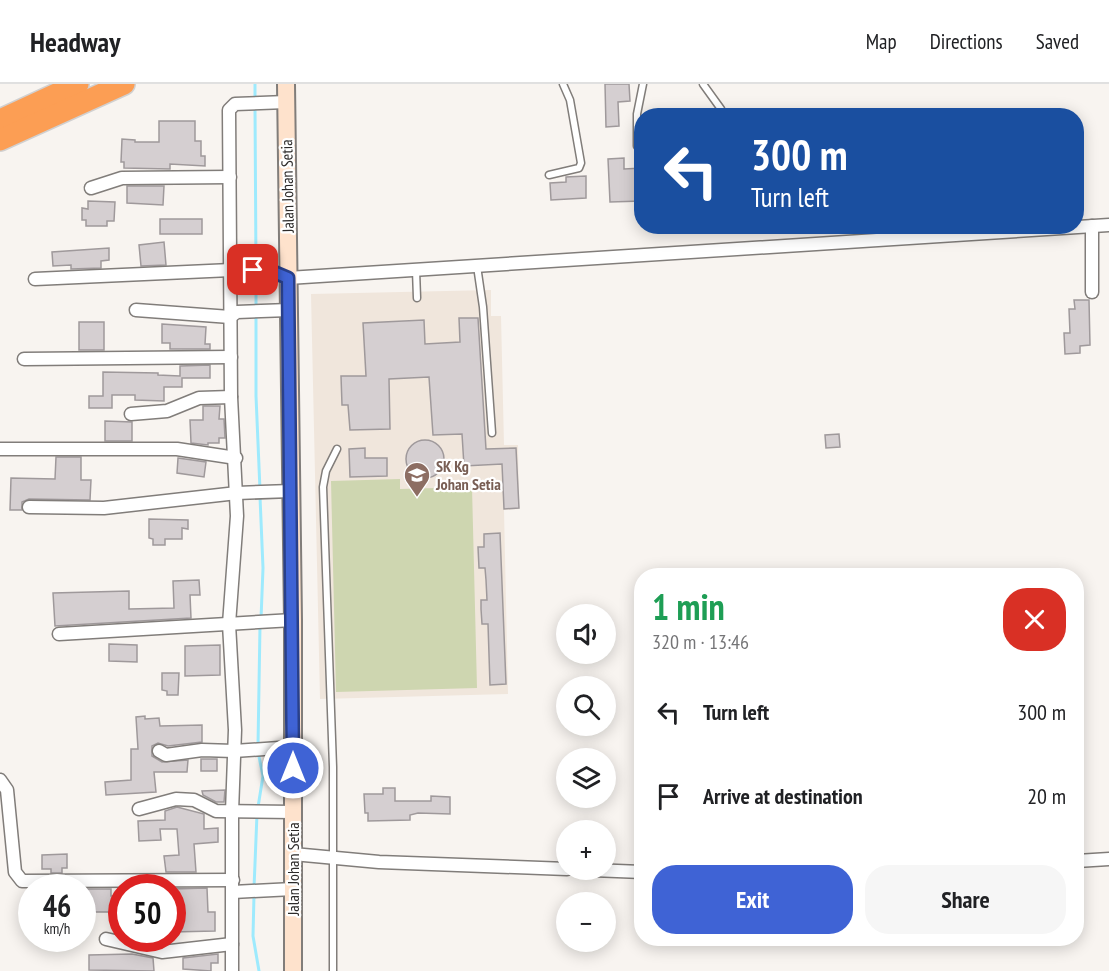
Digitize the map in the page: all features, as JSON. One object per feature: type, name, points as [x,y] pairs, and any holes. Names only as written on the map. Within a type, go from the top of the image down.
[{"type":"highway","points":[[0,120],[78,84]]},
{"type":"highway","points":[[0,140],[124,84]]},
{"type":"main road","name":"Jalan Johan Setia","points":[[286,84],[289,310],[284,491],[293,620],[285,748],[286,812],[293,854],[286,889],[293,971]]},
{"type":"street","points":[[232,971],[236,812],[233,624],[240,493],[231,397],[234,270],[228,114],[231,106],[286,102]]},
{"type":"street","points":[[91,188],[122,178],[230,177]]},
{"type":"street","points":[[1084,227],[1109,225]]},
{"type":"street","points":[[1092,226],[1092,292]]},
{"type":"street","points":[[35,279],[234,270],[269,270],[288,278],[969,234]]},
{"type":"street","points":[[136,310],[233,315],[265,310],[289,310]]},
{"type":"street","points":[[24,358],[231,357]]},
{"type":"street","points":[[131,414],[167,411],[199,398],[231,397]]},
{"type":"street","points":[[0,448],[177,448],[236,458]]},
{"type":"street","points":[[29,507],[104,508],[240,493],[284,491]]},
{"type":"street","points":[[59,634],[275,623],[293,620]]},
{"type":"street","points":[[159,751],[166,755],[202,750],[236,751],[285,748]]},
{"type":"street","points":[[0,780],[7,790],[15,872],[22,881],[286,889]]},
{"type":"street","points":[[139,809],[176,799],[194,800],[216,811],[286,812]]},
{"type":"street","points":[[293,854],[556,868]]},
{"type":"street","points":[[1084,861],[1109,859]]},
{"type":"street","points":[[616,871],[634,872]]},
{"type":"street","points":[[106,939],[162,952],[232,944]]},
{"type":"lane","points":[[549,175],[575,170],[581,163],[570,100],[563,84]]},
{"type":"lane","points":[[638,108],[643,84]]},
{"type":"lane","points":[[703,84],[721,108]]},
{"type":"lane","points":[[477,266],[483,307],[492,433]]},
{"type":"lane","points":[[416,270],[417,298]]},
{"type":"lane","points":[[333,971],[333,767],[323,487],[326,471],[337,450]]},
{"type":"shaded area","name":"SK Kg Johan Setia","points":[[491,290],[491,316],[501,316],[504,445],[518,445],[519,509],[504,510],[508,694],[320,699],[311,294]]},
{"type":"green space","points":[[400,479],[400,489],[472,487],[477,688],[336,692],[331,481]]},
{"type":"building","points":[[605,84],[629,84],[630,101],[618,102],[619,126],[606,127]]},
{"type":"building","points":[[159,121],[195,121],[195,141],[201,141],[201,156],[205,156],[205,166],[170,164],[170,169],[124,168],[124,162],[121,162],[122,139],[135,140],[135,142],[159,142]]},
{"type":"building","points":[[624,158],[624,169],[634,168],[634,201],[610,202],[608,159]]},
{"type":"building","points":[[586,176],[586,198],[551,200],[550,183],[566,182],[566,177]]},
{"type":"building","points":[[127,186],[164,186],[163,205],[127,203]]},
{"type":"building","points":[[88,201],[115,202],[114,221],[107,221],[107,226],[86,226],[86,220],[82,220],[82,208],[88,209]]},
{"type":"building","points":[[160,219],[202,219],[202,234],[160,234]]},
{"type":"building","points":[[164,242],[166,265],[141,266],[139,245]]},
{"type":"building","points":[[109,248],[109,260],[101,261],[101,268],[71,269],[71,265],[53,266],[52,252]]},
{"type":"building","points":[[1074,300],[1089,300],[1090,345],[1080,346],[1080,353],[1065,354],[1064,333],[1070,333],[1069,309],[1075,309]]},
{"type":"building","points":[[459,318],[478,318],[486,449],[516,448],[519,508],[504,509],[502,464],[464,466],[462,434],[433,435],[429,377],[389,379],[390,429],[350,430],[348,405],[342,405],[341,376],[366,376],[363,323],[424,320],[425,344],[460,342]]},
{"type":"building","points":[[79,322],[104,322],[104,350],[79,350]]},
{"type":"building","points":[[162,324],[206,327],[205,344],[210,344],[210,349],[170,349],[170,343],[162,343]]},
{"type":"building","points":[[210,365],[210,378],[182,378],[182,387],[164,387],[164,401],[135,400],[135,395],[112,395],[112,408],[89,408],[89,396],[103,396],[103,372],[158,373],[158,375],[180,376],[180,366]]},
{"type":"building","points":[[203,406],[220,406],[219,419],[224,419],[225,438],[219,438],[219,443],[208,443],[208,445],[191,443],[190,420],[203,420]]},
{"type":"building","points":[[105,421],[132,422],[132,441],[105,441]]},
{"type":"building","points":[[839,434],[840,447],[826,448],[825,435]]},
{"type":"building","points":[[425,440],[439,445],[444,459],[439,473],[425,478],[411,473],[406,459],[411,445]]},
{"type":"building","points":[[365,448],[365,458],[387,458],[387,476],[350,477],[349,449]]},
{"type":"building","points":[[56,457],[81,457],[81,480],[91,480],[90,500],[29,499],[22,502],[22,510],[10,510],[11,478],[55,479]]},
{"type":"building","points":[[178,458],[206,462],[204,477],[177,473]]},
{"type":"building","points":[[149,519],[188,520],[188,529],[182,528],[182,539],[165,539],[165,545],[153,545],[153,539],[149,538]]},
{"type":"building","points":[[500,533],[506,684],[490,685],[488,624],[482,624],[481,609],[481,600],[487,600],[485,568],[479,568],[478,547],[484,547],[484,534]]},
{"type":"building","points":[[199,580],[200,595],[190,595],[191,618],[55,626],[53,593],[129,591],[129,609],[174,608],[173,581]]},
{"type":"building","points":[[109,644],[137,645],[137,662],[109,661]]},
{"type":"building","points":[[220,645],[220,675],[185,676],[185,646]]},
{"type":"building","points":[[162,673],[179,673],[178,695],[167,695],[167,691],[162,690]]},
{"type":"building","points":[[145,716],[145,719],[159,718],[160,726],[202,725],[202,742],[168,746],[158,743],[152,746],[152,756],[162,762],[188,760],[187,772],[154,772],[156,792],[106,795],[105,782],[131,780],[131,749],[138,749],[136,717]]},
{"type":"building","points":[[201,759],[217,759],[217,771],[201,771]]},
{"type":"building","points":[[383,788],[395,788],[395,801],[431,801],[431,796],[450,797],[450,814],[418,813],[410,815],[410,820],[368,821],[364,794],[383,794]]},
{"type":"building","points":[[225,790],[224,802],[216,802],[203,795],[202,791]]},
{"type":"building","points":[[177,807],[204,814],[204,829],[218,828],[218,842],[194,844],[196,872],[166,872],[164,856],[179,855],[177,829],[160,829],[161,840],[139,841],[138,821],[165,820],[165,811]]},
{"type":"building","points":[[67,854],[67,868],[62,868],[62,873],[51,873],[51,869],[42,869],[42,855]]},
{"type":"building","points":[[207,888],[208,912],[215,912],[215,931],[186,932],[186,889]]},
{"type":"building","points":[[96,889],[108,889],[108,912],[96,912]]},
{"type":"building","points":[[132,954],[153,958],[154,971],[89,970],[89,955]]},
{"type":"building","points":[[218,954],[218,963],[211,963],[211,971],[183,969],[183,958]]},
{"type":"waterway","points":[[255,84],[255,100]]},
{"type":"waterway","points":[[255,107],[256,268]]},
{"type":"waterway","points":[[256,275],[256,307]]},
{"type":"waterway","points":[[256,314],[256,396],[260,490]]},
{"type":"waterway","points":[[260,497],[263,568],[261,619]]},
{"type":"waterway","points":[[258,745],[260,626]]},
{"type":"waterway","points":[[258,752],[263,776],[258,807]]},
{"type":"waterway","points":[[254,888],[257,814]]},
{"type":"waterway","points":[[254,895],[253,936],[259,971]]},
{"type":"place","name":"SK Kg Johan Setia","points":[[417,498]]},
{"type":"route","points":[[253,270],[269,270],[288,278],[293,768]]}]
